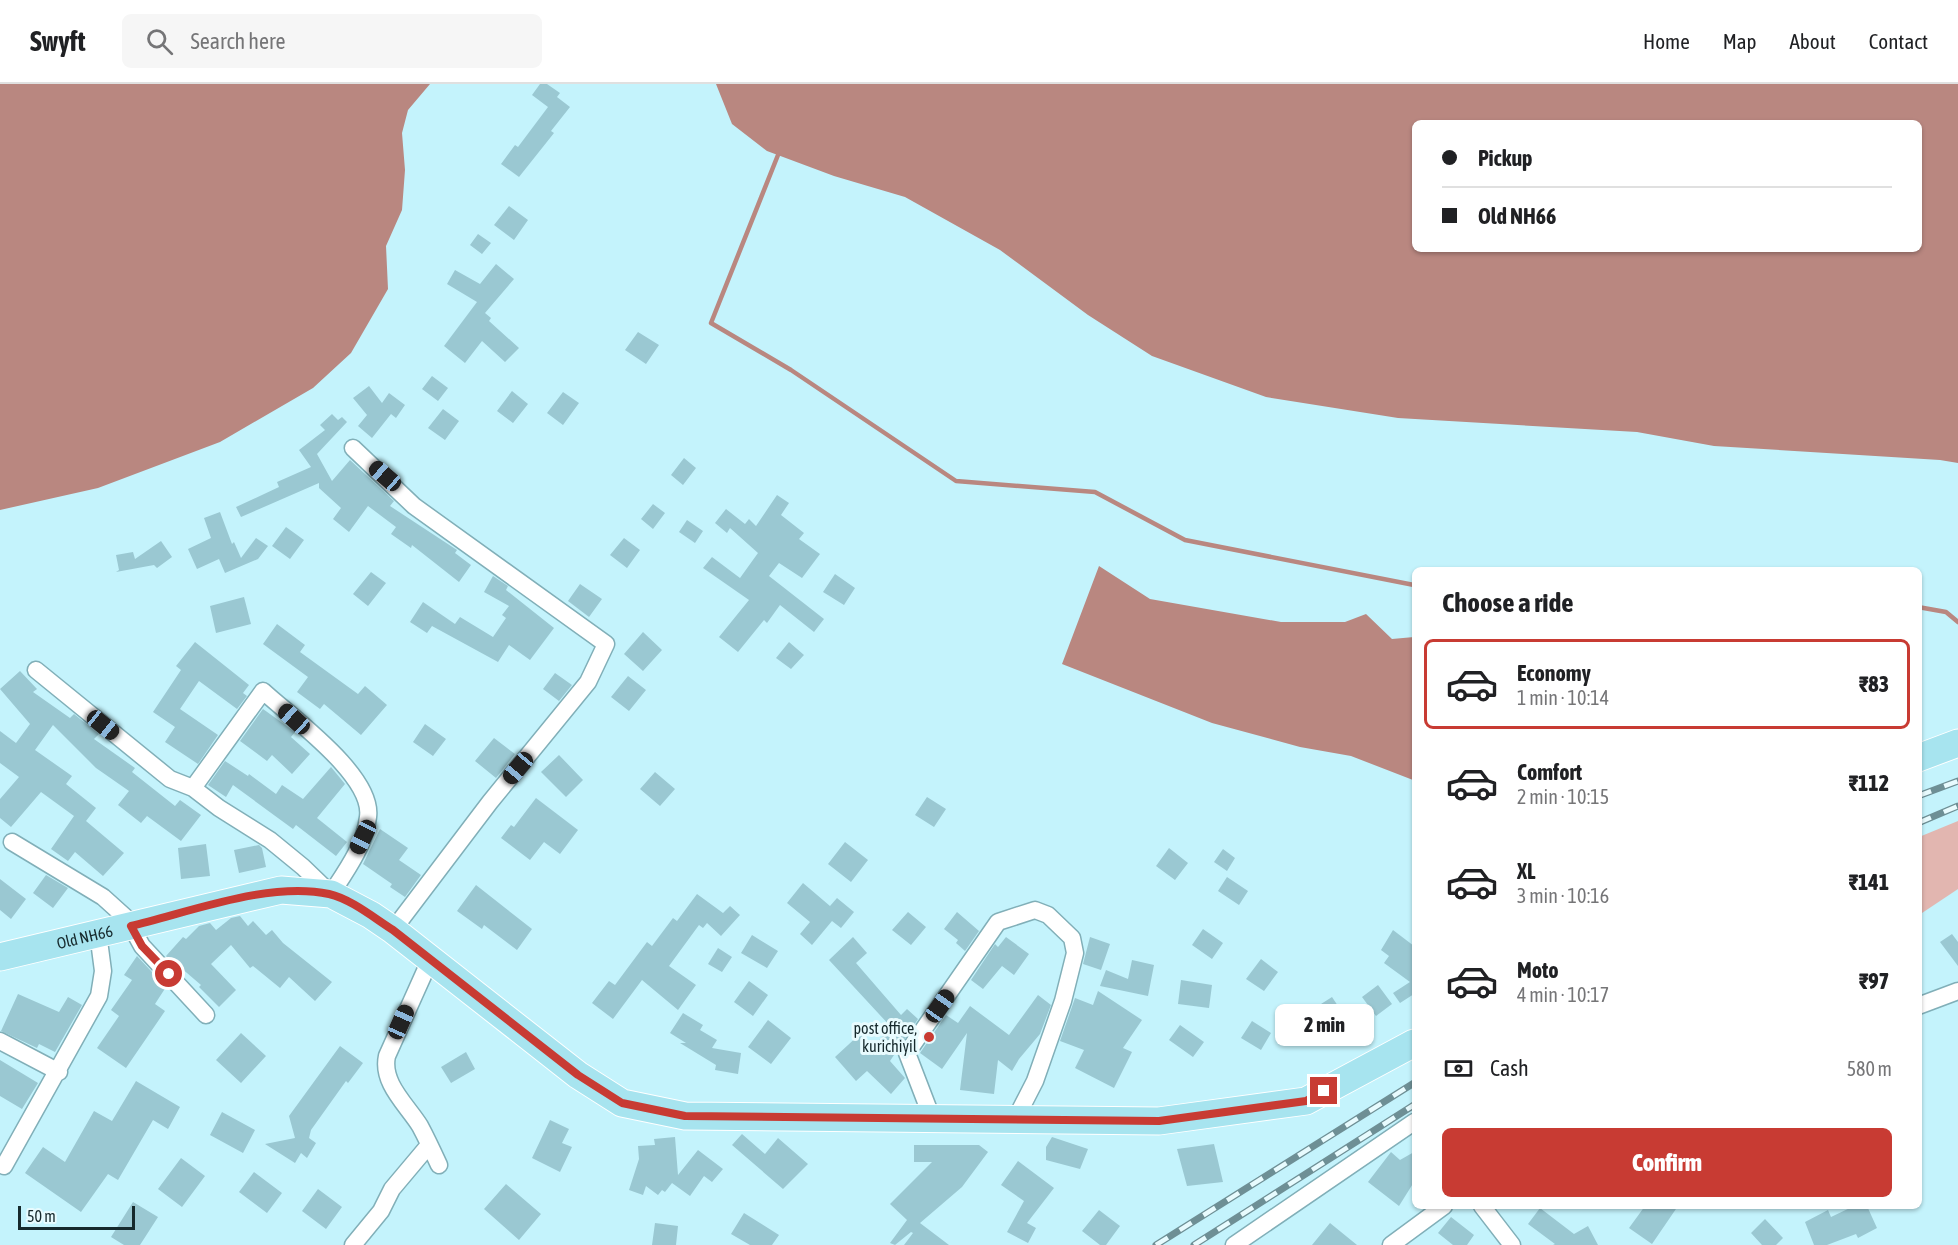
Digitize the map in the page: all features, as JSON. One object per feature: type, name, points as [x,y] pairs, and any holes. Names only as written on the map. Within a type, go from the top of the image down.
[{"type":"main road","points":[[1922,756],[1958,743]]},
{"type":"main road","name":"Old NH66","points":[[0,957],[281,890],[331,894],[371,915],[393,930],[578,1075],[622,1103],[685,1116],[1159,1121],[1306,1101],[1412,1044]]},
{"type":"street","points":[[353,448],[414,506],[606,644],[588,682],[490,802],[393,930]]},
{"type":"street","points":[[36,670],[170,780],[193,788],[219,808],[270,840],[331,894],[347,870],[363,837],[369,814],[365,793],[351,771],[263,691],[193,788]]},
{"type":"street","points":[[12,842],[103,897],[132,926],[142,946],[206,1015]]},
{"type":"street","points":[[932,1118],[907,1053],[998,922],[1035,910],[1048,915],[1072,938],[1075,952],[1062,1001],[1035,1082],[1015,1120]]},
{"type":"street","points":[[4,1166],[59,1072],[99,996],[103,971],[98,933]]},
{"type":"street","points":[[430,960],[390,1047],[384,1068],[394,1090],[420,1126],[439,1165]]},
{"type":"street","points":[[1922,1004],[1958,991]]},
{"type":"street","points":[[0,1041],[59,1072]]},
{"type":"street","points":[[1234,1245],[1412,1123]]},
{"type":"street","points":[[353,1245],[381,1211],[392,1189],[429,1145]]},
{"type":"street","points":[[1392,1245],[1440,1209]]},
{"type":"street","points":[[1484,1209],[1512,1245]]},
{"type":"shaded area","points":[[0,84],[430,84],[408,110],[402,133],[405,170],[402,210],[386,246],[388,289],[351,353],[313,388],[220,442],[98,488],[0,510]]},
{"type":"shaded area","points":[[716,84],[1958,84],[1958,463],[1714,446],[1637,432],[1398,418],[1266,397],[1152,356],[1088,315],[1000,250],[905,197],[834,176],[767,151],[732,124]]},
{"type":"shaded area","points":[[1099,566],[1150,599],[1281,622],[1345,622],[1366,614],[1392,639],[1412,637],[1412,780],[1351,756],[1300,747],[1212,723],[1062,664]]},
{"type":"shaded area","points":[[1958,821],[1958,889],[1922,913],[1922,836]]},
{"type":"building","points":[[540,84],[547,84],[560,93],[557,97],[570,107],[551,131],[554,133],[519,177],[501,164],[515,145],[518,147],[548,107],[532,95]]},
{"type":"building","points":[[509,206],[528,220],[514,240],[494,225]]},
{"type":"building","points":[[478,234],[491,243],[482,254],[470,245]]},
{"type":"building","points":[[496,264],[514,279],[485,313],[491,318],[489,321],[519,348],[505,362],[482,341],[465,363],[444,346],[477,302],[447,284],[455,270],[480,284]]},
{"type":"building","points":[[638,332],[659,345],[646,364],[625,350]]},
{"type":"building","points":[[432,376],[448,388],[438,401],[422,389]]},
{"type":"building","points":[[369,386],[382,403],[389,393],[405,405],[396,418],[391,414],[372,438],[358,426],[367,415],[353,398]]},
{"type":"building","points":[[512,391],[528,404],[513,423],[497,411]]},
{"type":"building","points":[[563,392],[579,403],[563,425],[547,413]]},
{"type":"building","points":[[443,409],[459,421],[445,440],[428,428]]},
{"type":"building","points":[[332,414],[338,420],[342,417],[347,422],[317,454],[332,481],[350,460],[394,501],[390,506],[457,550],[455,553],[471,565],[459,582],[412,545],[411,548],[391,534],[396,527],[368,506],[349,532],[333,519],[341,508],[319,488],[319,483],[241,517],[236,507],[279,487],[277,482],[311,467],[299,450],[325,430],[320,425]]},
{"type":"building","points":[[684,458],[696,468],[683,485],[671,475]]},
{"type":"building","points":[[777,495],[789,503],[781,515],[804,533],[799,539],[820,554],[802,578],[779,563],[769,576],[824,619],[814,632],[780,605],[767,623],[764,620],[738,652],[719,637],[749,600],[703,568],[712,557],[740,578],[758,553],[730,528],[727,533],[715,523],[726,509],[745,524],[749,519],[756,526]]},
{"type":"building","points":[[653,504],[665,513],[653,529],[641,519]]},
{"type":"building","points":[[220,512],[232,544],[234,542],[241,558],[256,538],[268,546],[258,559],[225,573],[219,559],[197,569],[188,549],[211,538],[204,518]]},
{"type":"building","points":[[687,520],[703,531],[695,543],[679,532]]},
{"type":"building","points":[[286,527],[304,540],[290,559],[272,546]]},
{"type":"building","points":[[624,538],[640,550],[627,568],[610,555]]},
{"type":"building","points":[[161,541],[172,557],[157,568],[154,565],[116,572],[119,570],[116,555],[133,552],[135,559]]},
{"type":"building","points":[[371,572],[386,583],[368,606],[353,594]]},
{"type":"building","points":[[835,574],[855,588],[844,605],[823,592]]},
{"type":"building","points":[[493,576],[508,586],[506,590],[554,628],[530,660],[509,645],[498,662],[432,626],[427,633],[410,622],[423,602],[455,624],[460,617],[493,637],[506,618],[502,615],[509,606],[484,592]]},
{"type":"building","points":[[580,584],[602,599],[589,617],[568,601]]},
{"type":"building","points":[[244,597],[251,624],[216,633],[210,606]]},
{"type":"building","points":[[277,624],[305,645],[300,652],[358,694],[365,686],[387,705],[361,735],[324,704],[320,709],[297,692],[308,677],[263,644]]},
{"type":"building","points":[[643,632],[662,650],[643,671],[624,654]]},
{"type":"building","points":[[195,642],[249,685],[243,693],[247,696],[237,709],[199,681],[180,709],[218,735],[198,764],[165,742],[175,727],[153,712],[181,670],[176,666]]},
{"type":"building","points":[[789,642],[804,655],[791,669],[776,658]]},
{"type":"building","points":[[20,671],[37,689],[33,692],[70,718],[74,714],[99,734],[94,739],[135,768],[132,772],[175,806],[180,800],[201,815],[181,841],[147,816],[141,823],[118,805],[129,791],[96,768],[53,725],[35,750],[72,776],[66,784],[96,808],[86,821],[124,853],[103,876],[75,852],[68,861],[51,849],[74,816],[41,792],[11,827],[0,818],[0,799],[19,777],[0,763],[0,731],[16,743],[30,724],[0,689]]},
{"type":"building","points":[[555,673],[572,685],[559,701],[543,689]]},
{"type":"building","points":[[628,676],[646,690],[629,711],[611,697]]},
{"type":"building","points":[[263,709],[295,732],[291,737],[310,754],[292,774],[272,755],[267,761],[240,741]]},
{"type":"building","points":[[425,724],[446,739],[433,756],[413,742]]},
{"type":"building","points":[[494,738],[515,754],[496,778],[475,761]]},
{"type":"building","points":[[559,755],[583,780],[566,797],[541,772]]},
{"type":"building","points":[[225,761],[248,776],[249,774],[276,794],[282,785],[303,799],[331,767],[345,784],[317,818],[347,842],[336,856],[296,825],[293,829],[233,785],[226,797],[208,785]]},
{"type":"building","points":[[655,772],[675,789],[660,806],[640,789]]},
{"type":"building","points":[[927,797],[946,809],[934,827],[915,815]]},
{"type":"building","points":[[536,798],[578,830],[560,854],[544,842],[530,860],[501,838],[511,825],[514,827]]},
{"type":"building","points":[[380,829],[408,848],[399,860],[421,875],[405,897],[390,887],[392,884],[363,864]]},
{"type":"building","points":[[845,842],[868,860],[851,882],[828,864]]},
{"type":"building","points":[[206,844],[210,876],[181,879],[178,848]]},
{"type":"building","points":[[259,845],[262,848],[266,867],[239,873],[234,850]]},
{"type":"building","points":[[1169,848],[1188,863],[1175,880],[1156,866]]},
{"type":"building","points":[[1223,849],[1235,858],[1227,871],[1214,862]]},
{"type":"building","points":[[46,875],[68,888],[53,908],[33,893]]},
{"type":"building","points":[[1227,877],[1248,891],[1239,905],[1218,891]]},
{"type":"building","points":[[0,879],[26,899],[11,919],[0,910]]},
{"type":"building","points":[[803,883],[830,906],[837,898],[854,912],[841,928],[832,921],[812,945],[800,934],[810,922],[787,903]]},
{"type":"building","points":[[476,885],[532,929],[517,950],[484,925],[482,929],[457,911]]},
{"type":"building","points":[[697,894],[723,913],[730,906],[740,915],[721,936],[707,923],[703,928],[699,925],[669,966],[696,985],[678,1010],[642,980],[613,1019],[592,1003],[609,981],[615,985],[647,942],[652,946],[673,918],[677,921]]},
{"type":"building","points":[[908,912],[926,927],[911,945],[892,930]]},
{"type":"building","points":[[957,912],[979,931],[965,951],[956,943],[958,940],[944,929]]},
{"type":"building","points":[[240,916],[248,926],[253,921],[266,935],[272,930],[283,943],[332,982],[315,1001],[289,977],[280,988],[253,966],[250,968],[231,945],[211,964],[236,990],[219,1007],[199,987],[201,985],[180,967],[178,970],[166,956],[183,937],[186,939],[199,926],[210,923],[216,930],[231,918]]},
{"type":"building","points":[[1203,929],[1223,943],[1212,959],[1192,945]]},
{"type":"building","points":[[1393,930],[1412,944],[1412,995],[1400,1003],[1393,993],[1410,982],[1384,963],[1389,956],[1381,950]]},
{"type":"building","points":[[1952,934],[1958,942],[1958,966],[1940,942]]},
{"type":"building","points":[[752,935],[778,951],[767,968],[741,953]]},
{"type":"building","points":[[853,937],[867,953],[856,963],[901,1015],[907,1009],[918,1019],[890,1061],[905,1078],[891,1094],[867,1071],[856,1081],[835,1057],[861,1033],[873,1047],[891,1027],[829,960]]},
{"type":"building","points":[[1006,937],[1029,954],[1014,975],[1002,966],[983,989],[971,980],[995,944],[998,947]]},
{"type":"building","points":[[1090,937],[1110,944],[1101,970],[1083,964]]},
{"type":"building","points":[[718,948],[732,957],[722,972],[708,964]]},
{"type":"building","points":[[137,956],[166,987],[155,1004],[165,1011],[126,1068],[97,1048],[119,1016],[111,1010],[132,980],[124,975]]},
{"type":"building","points":[[1261,959],[1278,972],[1264,991],[1246,979]]},
{"type":"building","points":[[1132,960],[1154,965],[1148,996],[1100,986],[1106,970],[1128,979]]},
{"type":"building","points":[[1181,980],[1212,985],[1209,1008],[1178,1004]]},
{"type":"building","points":[[749,981],[768,995],[753,1016],[734,1002]]},
{"type":"building","points":[[1378,985],[1392,1004],[1376,1016],[1362,997]]},
{"type":"building","points":[[1098,991],[1142,1020],[1123,1048],[1132,1052],[1114,1088],[1075,1068],[1084,1050],[1060,1041],[1075,998],[1093,1005]]},
{"type":"building","points":[[18,994],[59,1012],[68,997],[82,1005],[55,1052],[39,1044],[37,1048],[1,1031]]},
{"type":"building","points":[[1038,995],[1051,1005],[1040,1034],[1012,1071],[998,1060],[994,1094],[960,1090],[967,1033],[942,1069],[920,1053],[946,1015],[958,1023],[970,1006],[1009,1035]]},
{"type":"building","points":[[1332,997],[1344,1015],[1322,1030],[1323,1037],[1280,1045],[1277,1024],[1298,1021],[1297,1013],[1324,1009],[1321,1004]]},
{"type":"building","points":[[683,1013],[703,1025],[700,1030],[717,1040],[712,1048],[741,1053],[738,1074],[715,1070],[716,1065],[680,1043],[686,1043],[670,1033]]},
{"type":"building","points":[[768,1020],[791,1038],[771,1064],[748,1047]]},
{"type":"building","points":[[1252,1021],[1271,1033],[1261,1050],[1241,1038]]},
{"type":"building","points":[[1180,1025],[1204,1042],[1193,1057],[1169,1040]]},
{"type":"building","points":[[241,1033],[266,1056],[241,1083],[216,1060]]},
{"type":"building","points":[[340,1046],[363,1063],[348,1083],[346,1081],[311,1130],[309,1138],[316,1143],[307,1158],[301,1153],[295,1163],[265,1144],[295,1138],[289,1116]]},
{"type":"building","points":[[466,1052],[475,1069],[451,1083],[441,1067]]},
{"type":"building","points":[[0,1060],[38,1083],[22,1109],[0,1096]]},
{"type":"building","points":[[136,1081],[180,1107],[168,1129],[153,1120],[118,1180],[108,1174],[81,1212],[25,1173],[43,1147],[65,1162],[94,1111],[112,1121]]},
{"type":"building","points":[[222,1112],[255,1130],[243,1153],[210,1135]]},
{"type":"building","points":[[550,1120],[569,1129],[562,1143],[572,1147],[560,1172],[532,1158]]},
{"type":"building","points":[[742,1134],[765,1154],[778,1138],[808,1164],[783,1189],[732,1145]]},
{"type":"building","points":[[675,1137],[678,1175],[698,1150],[723,1169],[712,1182],[704,1176],[690,1196],[672,1183],[665,1192],[662,1190],[658,1195],[646,1186],[643,1195],[629,1190],[639,1159],[638,1146],[655,1145],[654,1139]]},
{"type":"building","points":[[1052,1137],[1088,1149],[1080,1169],[1046,1160],[1046,1147]]},
{"type":"building","points":[[1214,1144],[1223,1182],[1187,1186],[1177,1149]]},
{"type":"building","points":[[914,1145],[979,1145],[988,1152],[962,1187],[920,1223],[949,1245],[904,1245],[913,1233],[911,1232],[895,1245],[890,1243],[907,1220],[890,1204],[932,1162],[914,1162]]},
{"type":"building","points":[[1391,1152],[1400,1160],[1412,1153],[1412,1185],[1399,1206],[1368,1182]]},
{"type":"building","points":[[181,1158],[205,1176],[182,1207],[158,1189]]},
{"type":"building","points":[[1018,1161],[1054,1188],[1027,1223],[1036,1228],[1028,1243],[1007,1232],[1024,1201],[1001,1185]]},
{"type":"building","points":[[254,1172],[282,1193],[267,1213],[239,1192]]},
{"type":"building","points":[[506,1184],[541,1214],[519,1240],[484,1209]]},
{"type":"building","points":[[318,1189],[342,1207],[326,1229],[302,1211]]},
{"type":"building","points":[[133,1202],[158,1217],[140,1245],[124,1245],[111,1237]]},
{"type":"building","points":[[1541,1209],[1574,1234],[1588,1226],[1598,1245],[1553,1245],[1555,1244],[1528,1224]]},
{"type":"building","points":[[1643,1209],[1676,1209],[1652,1244],[1629,1228]]},
{"type":"building","points":[[1848,1209],[1868,1209],[1877,1228],[1858,1238],[1856,1234],[1827,1245],[1814,1245],[1805,1222],[1828,1210],[1831,1217]]},
{"type":"building","points":[[1099,1210],[1120,1226],[1106,1245],[1100,1245],[1082,1231]]},
{"type":"building","points":[[744,1213],[779,1235],[772,1245],[750,1245],[731,1234]]},
{"type":"building","points":[[1451,1217],[1474,1235],[1467,1245],[1453,1245],[1438,1233]]},
{"type":"building","points":[[1765,1219],[1783,1238],[1776,1245],[1762,1245],[1751,1233]]},
{"type":"building","points":[[655,1223],[678,1226],[676,1245],[652,1245]]},
{"type":"building","points":[[1330,1223],[1357,1245],[1312,1245]]},
{"type":"waterway","points":[[778,155],[711,323],[791,370],[956,481],[1095,492],[1185,540],[1412,585]]},
{"type":"waterway","points":[[1922,608],[1946,612],[1958,622]]},
{"type":"railway","points":[[1922,794],[1958,781]]},
{"type":"railway","points":[[1922,821],[1958,806]]},
{"type":"railway","points":[[1156,1245],[1412,1084]]},
{"type":"railway","points":[[1194,1245],[1412,1106]]},
{"type":"place","name":"post office, kurichiyil","points":[[929,1037]]},
{"type":"route","points":[[169,974],[142,946],[131,926],[281,890],[331,894],[371,915],[393,930],[578,1075],[622,1103],[664,1112],[685,1116],[1159,1121],[1306,1101],[1324,1091]]}]
